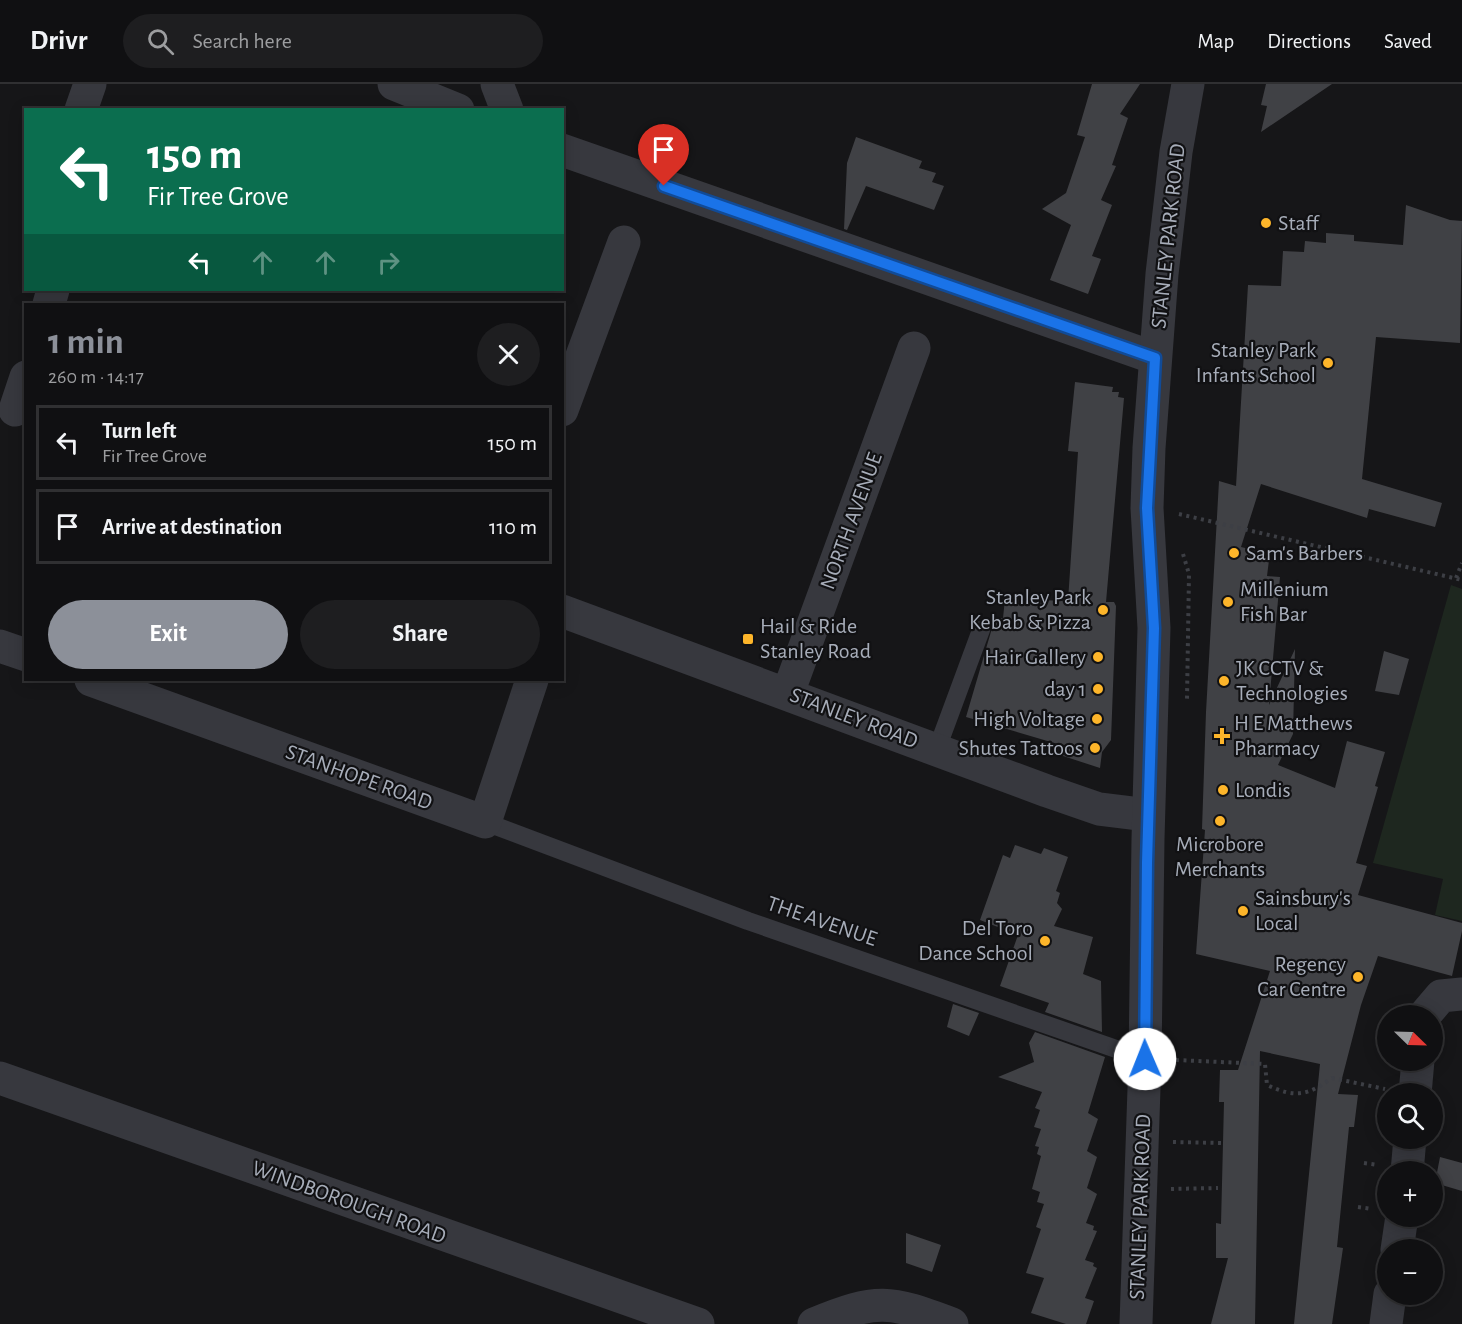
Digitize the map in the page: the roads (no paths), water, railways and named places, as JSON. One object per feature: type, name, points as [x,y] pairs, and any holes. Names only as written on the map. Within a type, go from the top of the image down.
[{"type":"street","points":[[82,108],[90,84]]},
{"type":"street","points":[[497,84],[506,108]]},
{"type":"street","name":"STANLEY PARK ROAD","points":[[1136,1324],[1145,1059],[1148,815],[1154,628],[1147,508],[1155,358],[1176,152],[1188,84]]},
{"type":"street","points":[[564,151],[1155,358]]},
{"type":"street","points":[[564,405],[624,242]]},
{"type":"street","name":"NORTH AVENUE","points":[[788,693],[914,348]]},
{"type":"street","points":[[13,410],[24,382]]},
{"type":"street","name":"STANLEY ROAD","points":[[564,612],[1099,809],[1148,815]]},
{"type":"street","points":[[0,646],[24,654]]},
{"type":"street","name":"STANHOPE ROAD","points":[[94,681],[485,822]]},
{"type":"street","points":[[485,822],[532,681]]},
{"type":"street","points":[[1433,1005],[1441,996],[1462,994]]},
{"type":"street","name":"WINDBOROUGH ROAD","points":[[0,1078],[698,1324]]},
{"type":"street","points":[[814,1324],[849,1310],[883,1304],[912,1309],[952,1324]]},
{"type":"street","points":[[1386,1324],[1389,1305]]},
{"type":"lane","points":[[937,750],[981,630]]},
{"type":"lane","name":"THE AVENUE","points":[[485,822],[748,921],[1145,1059]]},
{"type":"place","name":"Staff","points":[[1266,223]]},
{"type":"place","name":"Stanley Park Infants School","points":[[1328,363]]},
{"type":"place","name":"Sam's Barbers","points":[[1234,553]]},
{"type":"place","name":"Millenium Fish Bar","points":[[1228,602]]},
{"type":"place","name":"Stanley Park Kebab & Pizza","points":[[1103,610]]},
{"type":"place","name":"Hail & Ride Stanley Road","points":[[748,639]]},
{"type":"place","name":"Hair Gallery","points":[[1098,657]]},
{"type":"place","name":"JK CCTV & Technologies","points":[[1224,681]]},
{"type":"place","name":"day 1","points":[[1098,689]]},
{"type":"place","name":"High Voltage","points":[[1097,719]]},
{"type":"place","name":"H E Matthews Pharmacy","points":[[1222,736]]},
{"type":"place","name":"Shutes Tattoos","points":[[1095,748]]},
{"type":"place","name":"Londis","points":[[1223,790]]},
{"type":"place","name":"Microbore Merchants","points":[[1220,821]]},
{"type":"place","name":"Sainsbury's Local","points":[[1243,911]]},
{"type":"place","name":"Del Toro Dance School","points":[[1045,941]]},
{"type":"place","name":"Regency Car Centre","points":[[1358,977]]}]
